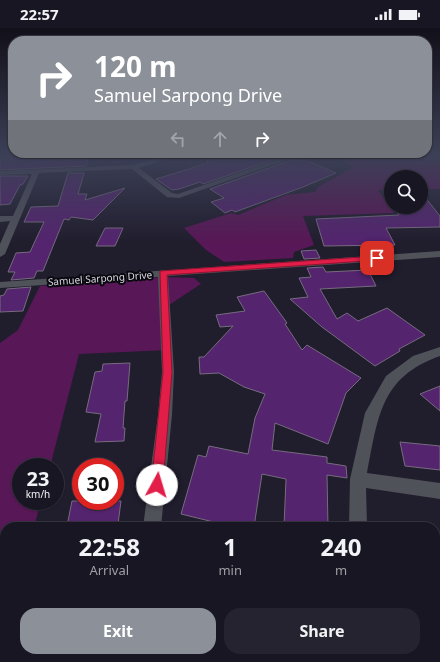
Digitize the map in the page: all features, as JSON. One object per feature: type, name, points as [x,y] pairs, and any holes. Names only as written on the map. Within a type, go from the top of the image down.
[{"type":"street","points":[[0,254],[31,184]]},
{"type":"street","points":[[156,184],[170,194],[179,196],[215,184]]},
{"type":"street","points":[[0,219],[15,218]]},
{"type":"street","name":"Samuel Sarpong Drive","points":[[0,285],[440,254]]},
{"type":"street","points":[[153,522],[165,415],[168,372],[163,273]]},
{"type":"street","points":[[358,522],[358,479],[372,413],[391,380],[417,359],[440,350]]},
{"type":"street","points":[[358,479],[440,491]]},
{"type":"shaded area","points":[[324,184],[384,184],[384,190],[378,190],[384,199],[384,213],[303,216],[314,245],[294,252],[293,258],[224,262],[206,250],[184,228],[231,213],[238,215],[286,195],[315,192],[318,187]]},
{"type":"shaded area","points":[[428,184],[440,184],[440,189],[428,189]]},
{"type":"shaded area","points":[[166,277],[194,278],[201,284],[169,305],[169,350],[79,354],[52,458],[12,458],[12,510],[39,510],[35,522],[0,522],[0,343],[18,330],[40,286]]},
{"type":"building","points":[[0,184],[23,184],[20,185],[10,204],[0,205]]},
{"type":"building","points":[[65,184],[81,184],[78,194],[87,194],[85,200],[125,188],[93,220],[71,217],[69,220],[64,219],[43,271],[37,271],[34,278],[11,280],[15,272],[8,272],[16,253],[30,252],[44,222],[24,222],[31,207],[58,206]]},
{"type":"building","points":[[163,184],[195,184],[179,189],[172,190]]},
{"type":"building","points":[[225,184],[311,184],[235,212],[232,210],[225,213],[211,202],[224,198],[210,189]]},
{"type":"building","points":[[428,201],[440,216],[440,227],[386,228],[395,245],[324,246],[316,219],[399,215],[398,214],[428,214]]},
{"type":"building","points":[[105,228],[123,228],[115,246],[96,246]]},
{"type":"building","points":[[316,250],[320,258],[304,259],[301,251]]},
{"type":"building","points":[[323,267],[326,272],[368,270],[376,286],[320,289],[337,319],[347,313],[358,321],[387,308],[425,335],[399,349],[400,351],[375,366],[322,327],[290,299],[308,297],[299,278],[311,277],[307,268]]},
{"type":"building","points":[[31,287],[23,311],[0,312],[0,296],[4,295],[7,289]]},
{"type":"building","points":[[264,291],[287,323],[285,324],[302,350],[307,345],[361,378],[346,393],[328,444],[275,423],[272,450],[327,457],[327,463],[346,466],[347,478],[327,475],[328,522],[284,522],[286,479],[262,474],[255,522],[214,522],[181,514],[198,455],[206,457],[209,446],[248,454],[255,418],[265,394],[244,387],[219,373],[200,374],[199,357],[204,357],[233,326],[220,327],[216,315],[245,311],[237,297]]},
{"type":"building","points":[[130,363],[127,401],[125,401],[123,428],[125,428],[124,441],[95,442],[101,414],[86,412],[95,372],[102,371],[103,364]]},
{"type":"building","points":[[440,386],[440,411],[420,394]]},
{"type":"building","points":[[400,442],[440,446],[440,470],[405,466]]},
{"type":"building","points":[[72,501],[72,510],[120,510],[118,522],[68,522]]},
{"type":"route","points":[[157,485],[168,372],[163,273],[377,258]]}]
